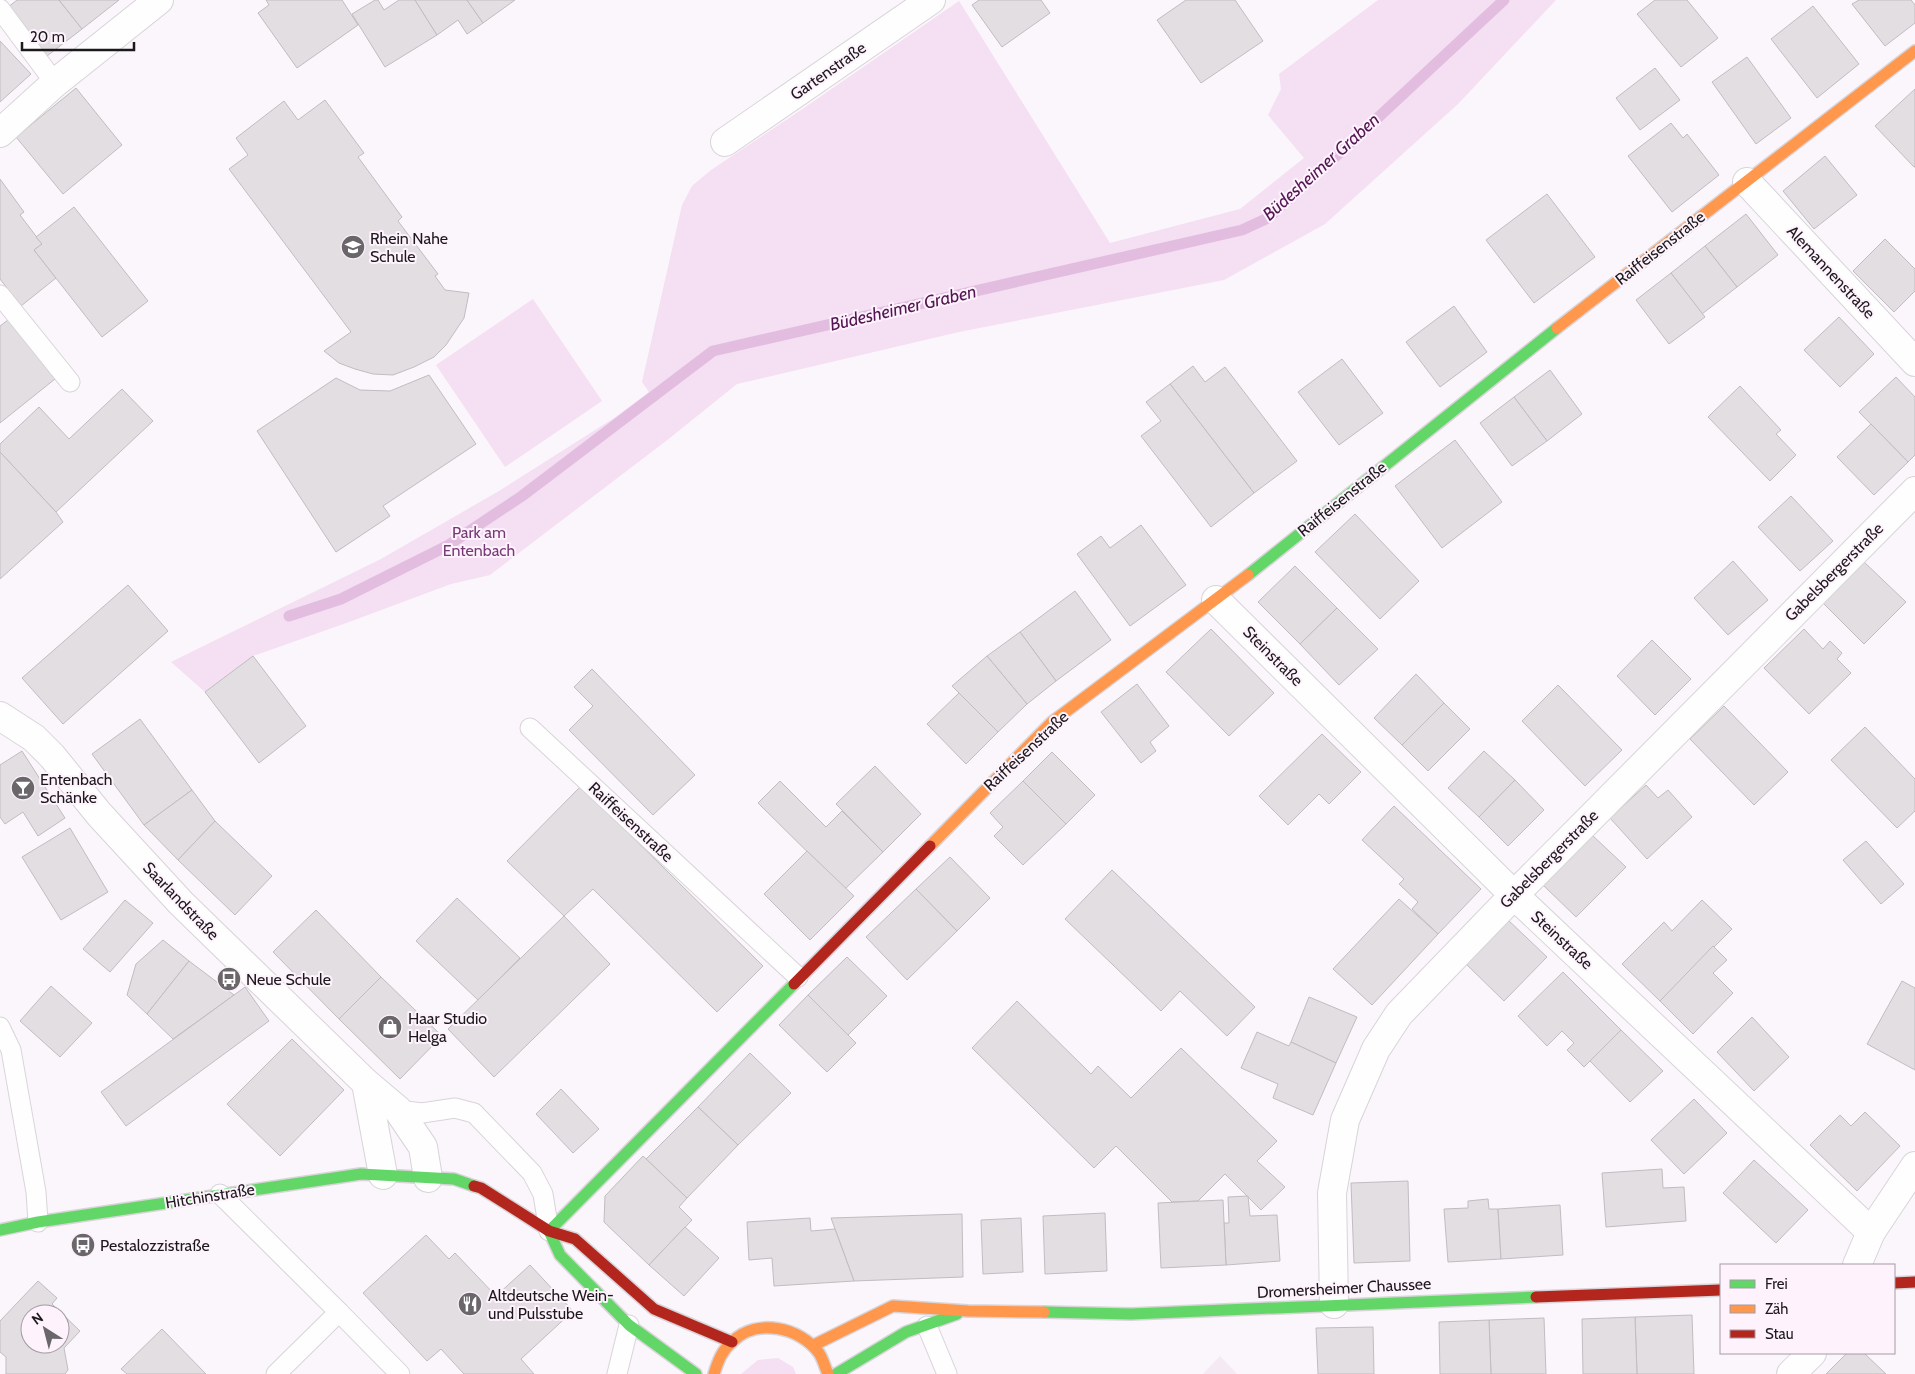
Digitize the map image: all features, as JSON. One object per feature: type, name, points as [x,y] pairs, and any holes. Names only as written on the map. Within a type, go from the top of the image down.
[{"type":"street","points":[[0,133],[55,83],[159,0]]},
{"type":"street","name":"Gartenstraße","points":[[725,142],[931,0]]},
{"type":"street","name":"Raiffeisenstraße","points":[[548,1231],[1052,722],[1216,600],[1537,343],[1913,57]]},
{"type":"street","name":"Alemannenstraße","points":[[1747,182],[1915,362]]},
{"type":"street","name":"Gabelsbergerstraße","points":[[1334,1304],[1332,1193],[1345,1120],[1376,1049],[1399,1014],[1514,895],[1915,491]]},
{"type":"street","name":"Steinstraße","points":[[1216,600],[1514,895],[1871,1232]]},
{"type":"street","name":"Saarlandstraße","points":[[0,716],[34,738],[52,756],[98,814],[181,903],[366,1083],[398,1110],[422,1147],[428,1178]]},
{"type":"street","points":[[366,1083],[383,1175],[454,1179],[481,1188],[548,1231],[575,1240],[654,1309],[732,1342]]},
{"type":"street","points":[[1857,1264],[1871,1232],[1915,1166]]},
{"type":"street","name":"Hitchinstraße","points":[[0,1230],[38,1222],[220,1194],[361,1174],[383,1175]]},
{"type":"street","points":[[548,1231],[560,1255],[629,1325],[696,1374]]},
{"type":"street","points":[[1895,1283],[1915,1282]]},
{"type":"street","name":"Dromersheimer Chaussee","points":[[814,1345],[893,1306],[1131,1314],[1334,1304],[1720,1290]]},
{"type":"street","name":"Dromersheimer Chaussee","points":[[836,1374],[906,1332],[968,1310]]},
{"type":"street","points":[[714,1374],[721,1355],[732,1342],[747,1332],[765,1327],[783,1328],[800,1334],[814,1345],[822,1355],[828,1374]]},
{"type":"street","points":[[1791,1374],[1811,1354]]},
{"type":"lane","points":[[0,9],[55,83]]},
{"type":"lane","points":[[0,295],[70,382]]},
{"type":"lane","name":"Raiffeisenstraße","points":[[530,728],[798,977]]},
{"type":"lane","points":[[0,1027],[11,1050],[36,1192],[38,1222]]},
{"type":"lane","points":[[398,1110],[422,1113],[455,1108],[474,1113],[532,1172],[543,1194],[548,1231]]},
{"type":"lane","points":[[220,1194],[400,1374]]},
{"type":"lane","points":[[276,1374],[338,1312]]},
{"type":"lane","points":[[617,1374],[629,1325]]},
{"type":"lane","points":[[927,1326],[947,1374]]},
{"type":"shaded area","points":[[1220,1356],[1237,1374],[1203,1374]]},
{"type":"green space","name":"Park am Entenbach","points":[[1378,0],[1556,0],[1458,104],[1325,224],[1224,280],[959,332],[737,384],[666,441],[490,575],[451,584],[253,656],[205,692],[171,662],[381,559],[499,491],[614,418],[649,392],[642,382],[682,205],[692,186],[711,170],[959,1],[1110,243],[1240,209],[1304,158],[1268,115],[1281,89],[1279,74]]},
{"type":"green space","points":[[533,299],[602,401],[505,467],[436,365]]},
{"type":"green space","points":[[778,1358],[793,1367],[796,1374],[741,1374],[758,1360]]},
{"type":"building","points":[[17,0],[59,0],[82,29],[47,56],[7,8]]},
{"type":"building","points":[[59,0],[119,0],[82,29]]},
{"type":"building","points":[[266,0],[342,0],[358,25],[297,68],[258,13],[269,5]]},
{"type":"building","points":[[378,0],[384,10],[399,0],[415,0],[437,35],[385,67],[352,14]]},
{"type":"building","points":[[415,0],[467,0],[483,23],[467,34],[458,20],[437,35]]},
{"type":"building","points":[[467,0],[515,0],[483,23]]},
{"type":"building","points":[[979,0],[1041,0],[1050,13],[1002,47],[972,5]]},
{"type":"building","points":[[1186,0],[1235,0],[1263,41],[1201,83],[1157,20]]},
{"type":"building","points":[[1655,0],[1687,0],[1718,38],[1681,67],[1637,14]]},
{"type":"building","points":[[1859,0],[1911,0],[1915,5],[1915,23],[1885,46],[1852,4]]},
{"type":"building","points":[[1813,6],[1859,64],[1817,98],[1771,39]]},
{"type":"building","points":[[0,41],[31,74],[0,102]]},
{"type":"building","points":[[1747,57],[1791,118],[1756,144],[1712,82]]},
{"type":"building","points":[[1655,68],[1680,100],[1640,130],[1616,98]]},
{"type":"building","points":[[76,88],[122,145],[63,194],[16,137]]},
{"type":"building","points":[[1915,89],[1915,167],[1914,167],[1875,126]]},
{"type":"building","name":"Rhein Nahe Schule","points":[[325,100],[364,153],[358,157],[402,217],[398,221],[438,274],[435,276],[445,290],[469,293],[464,318],[446,345],[434,357],[393,375],[373,374],[355,369],[339,363],[324,351],[351,332],[229,169],[248,155],[236,138],[284,101],[298,120]]},
{"type":"building","points":[[1671,123],[1683,138],[1687,134],[1719,175],[1672,212],[1628,156]]},
{"type":"building","points":[[1825,156],[1857,195],[1814,229],[1783,191]]},
{"type":"building","points":[[0,179],[24,212],[20,215],[42,244],[34,250],[56,278],[21,306],[0,279]]},
{"type":"building","points":[[1547,194],[1595,257],[1534,303],[1486,240]]},
{"type":"building","points":[[74,207],[148,301],[102,337],[34,250],[42,244],[36,237]]},
{"type":"building","points":[[1746,214],[1778,255],[1737,287],[1705,246]]},
{"type":"building","points":[[1885,239],[1915,269],[1915,291],[1894,312],[1853,271]]},
{"type":"building","points":[[1705,246],[1737,287],[1702,314],[1671,273]]},
{"type":"building","points":[[1671,273],[1705,317],[1669,344],[1636,300]]},
{"type":"building","points":[[1454,306],[1487,352],[1440,387],[1406,342]]},
{"type":"building","points":[[1839,317],[1874,354],[1840,387],[1804,350]]},
{"type":"building","points":[[8,320],[55,379],[0,423],[0,326]]},
{"type":"building","points":[[1342,359],[1383,413],[1339,445],[1298,392]]},
{"type":"building","points":[[1193,366],[1205,382],[1225,367],[1297,461],[1254,493],[1170,384]]},
{"type":"building","points":[[1550,370],[1582,414],[1547,441],[1514,397]]},
{"type":"building","points":[[429,375],[476,444],[383,506],[390,516],[336,552],[257,431],[336,378],[360,390],[390,391]]},
{"type":"building","points":[[1896,377],[1915,397],[1915,455],[1908,462],[1859,412]]},
{"type":"building","points":[[1170,384],[1254,493],[1211,527],[1141,436],[1161,421],[1146,402]]},
{"type":"building","points":[[1740,386],[1781,430],[1776,434],[1796,455],[1770,481],[1708,417]]},
{"type":"building","points":[[122,389],[153,421],[56,512],[0,452],[0,444],[39,407],[69,439]]},
{"type":"building","points":[[1514,397],[1547,441],[1512,466],[1480,423]]},
{"type":"building","points":[[1871,424],[1908,462],[1874,495],[1837,457]]},
{"type":"building","points":[[1455,440],[1502,502],[1442,548],[1395,486]]},
{"type":"building","points":[[0,452],[63,522],[0,579]]},
{"type":"building","points":[[1791,496],[1833,541],[1800,571],[1758,527]]},
{"type":"building","points":[[1355,514],[1419,581],[1380,619],[1315,552]]},
{"type":"building","points":[[1141,525],[1186,585],[1130,626],[1077,554],[1101,536],[1110,548]]},
{"type":"building","points":[[1733,561],[1768,600],[1728,635],[1694,598]]},
{"type":"building","points":[[1863,561],[1906,602],[1864,644],[1822,602]]},
{"type":"building","points":[[1295,566],[1337,608],[1300,644],[1258,602]]},
{"type":"building","points":[[128,585],[168,631],[63,724],[22,678]]},
{"type":"building","points":[[1075,591],[1111,640],[1056,681],[1020,632]]},
{"type":"building","points":[[1337,608],[1378,649],[1339,685],[1300,644]]},
{"type":"building","points":[[1211,629],[1274,693],[1229,736],[1166,672]]},
{"type":"building","points":[[1804,629],[1823,649],[1830,641],[1842,653],[1837,659],[1851,673],[1809,714],[1764,668]]},
{"type":"building","points":[[1020,632],[1056,681],[1027,704],[987,656]]},
{"type":"building","points":[[1652,640],[1691,679],[1655,715],[1617,676]]},
{"type":"building","points":[[253,656],[306,726],[259,763],[205,692]]},
{"type":"building","points":[[987,656],[1027,704],[998,732],[952,686]]},
{"type":"building","points":[[592,669],[695,775],[653,815],[569,730],[593,706],[574,687]]},
{"type":"building","points":[[1416,674],[1444,703],[1402,745],[1374,718]]},
{"type":"building","points":[[1137,684],[1169,726],[1150,742],[1156,751],[1141,763],[1101,712]]},
{"type":"building","points":[[1558,685],[1622,750],[1585,786],[1522,721]]},
{"type":"building","points":[[959,693],[998,732],[966,764],[927,724]]},
{"type":"building","points":[[1444,703],[1470,729],[1428,771],[1402,745]]},
{"type":"building","points":[[1724,706],[1788,772],[1754,805],[1690,739]]},
{"type":"building","points":[[140,719],[192,790],[144,825],[92,754]]},
{"type":"building","points":[[1865,727],[1915,779],[1915,811],[1897,828],[1831,760]]},
{"type":"building","points":[[1322,734],[1361,772],[1329,804],[1319,794],[1288,825],[1259,796]]},
{"type":"building","name":"Entenbach Schänke","points":[[22,751],[65,818],[38,836],[23,812],[5,824],[0,817],[0,765]]},
{"type":"building","points":[[1484,751],[1515,780],[1479,817],[1448,788]]},
{"type":"building","points":[[1052,752],[1095,795],[1066,824],[1023,781]]},
{"type":"building","points":[[875,766],[921,814],[883,852],[836,804]]},
{"type":"building","points":[[1515,780],[1544,810],[1508,846],[1479,817]]},
{"type":"building","points":[[780,781],[826,827],[842,811],[883,852],[845,889],[758,803]]},
{"type":"building","points":[[1023,781],[1066,824],[1023,865],[994,836],[1003,827],[990,813]]},
{"type":"building","points":[[1646,785],[1658,798],[1668,790],[1692,817],[1647,859],[1610,818]]},
{"type":"building","points":[[581,786],[763,966],[717,1012],[593,889],[564,916],[507,861]]},
{"type":"building","points":[[192,790],[215,821],[178,860],[144,825]]},
{"type":"building","points":[[1394,806],[1481,889],[1438,934],[1412,909],[1418,902],[1399,884],[1404,879],[1362,840]]},
{"type":"building","points":[[215,821],[272,876],[235,915],[178,860]]},
{"type":"building","points":[[70,828],[108,892],[61,920],[22,857]]},
{"type":"building","points":[[1592,835],[1626,867],[1576,917],[1543,885]]},
{"type":"building","points":[[1866,841],[1904,884],[1881,904],[1843,860]]},
{"type":"building","points":[[807,851],[854,896],[810,940],[764,894]]},
{"type":"building","points":[[950,857],[990,898],[957,931],[916,889]]},
{"type":"building","points":[[1112,870],[1255,1007],[1227,1036],[1180,991],[1161,1011],[1065,919]]},
{"type":"building","points":[[916,889],[957,931],[907,980],[866,937]]},
{"type":"building","points":[[457,898],[520,958],[478,1000],[416,941]]},
{"type":"building","points":[[1399,899],[1438,934],[1372,1005],[1333,969]]},
{"type":"building","points":[[125,900],[153,923],[110,972],[83,949]]},
{"type":"building","points":[[1702,900],[1732,929],[1660,1001],[1622,964],[1664,922],[1672,931]]},
{"type":"building","points":[[316,910],[381,977],[339,1019],[273,952]]},
{"type":"building","points":[[564,916],[610,964],[494,1077],[448,1029]]},
{"type":"building","points":[[1507,919],[1547,957],[1504,1001],[1465,963]]},
{"type":"building","points":[[163,940],[189,961],[147,1014],[127,995],[136,964]]},
{"type":"building","points":[[1713,946],[1727,960],[1713,973],[1733,993],[1693,1034],[1660,1001]]},
{"type":"building","points":[[847,957],[887,996],[848,1035],[808,995]]},
{"type":"building","points":[[189,961],[234,995],[173,1039],[147,1014]]},
{"type":"building","points":[[1563,972],[1621,1030],[1584,1067],[1567,1050],[1574,1043],[1562,1031],[1547,1046],[1518,1016]]},
{"type":"building","name":"Haar Studio Helga","points":[[381,977],[442,1036],[400,1079],[339,1019]]},
{"type":"building","points":[[1902,981],[1915,988],[1915,1070],[1867,1044]]},
{"type":"building","points":[[51,986],[92,1023],[60,1057],[20,1021]]},
{"type":"building","points":[[245,987],[269,1021],[126,1126],[101,1092]]},
{"type":"building","points":[[808,995],[856,1043],[827,1072],[779,1025]]},
{"type":"building","points":[[1309,997],[1357,1017],[1336,1063],[1291,1042]]},
{"type":"building","points":[[1017,1001],[1091,1074],[1098,1066],[1131,1098],[1181,1048],[1277,1141],[1257,1161],[1285,1187],[1261,1210],[1225,1174],[1198,1201],[1172,1202],[1116,1146],[1094,1168],[972,1048]]},
{"type":"building","points":[[1752,1017],[1789,1057],[1754,1091],[1717,1052]]},
{"type":"building","points":[[1621,1030],[1663,1071],[1630,1102],[1590,1061]]},
{"type":"building","points":[[1257,1032],[1289,1046],[1291,1042],[1336,1063],[1313,1115],[1273,1098],[1278,1084],[1241,1068]]},
{"type":"building","points":[[292,1039],[344,1090],[280,1156],[227,1104]]},
{"type":"building","points":[[750,1053],[791,1093],[738,1145],[698,1107]]},
{"type":"building","points":[[561,1089],[599,1129],[573,1153],[536,1114]]},
{"type":"building","points":[[1694,1099],[1727,1133],[1684,1174],[1651,1140]]},
{"type":"building","points":[[698,1107],[738,1145],[687,1198],[646,1159]]},
{"type":"building","points":[[1865,1112],[1900,1146],[1857,1191],[1810,1145],[1840,1115],[1851,1126]]},
{"type":"building","points":[[643,1156],[687,1198],[679,1207],[692,1220],[649,1265],[604,1222],[605,1196]]},
{"type":"building","points":[[1754,1160],[1808,1210],[1776,1243],[1723,1193]]},
{"type":"building","points":[[1662,1169],[1663,1188],[1684,1187],[1686,1221],[1606,1227],[1602,1173]]},
{"type":"building","points":[[1408,1181],[1410,1261],[1354,1263],[1351,1183]]},
{"type":"building","points":[[1248,1196],[1250,1216],[1277,1215],[1280,1261],[1226,1265],[1224,1223],[1229,1223],[1228,1197]]},
{"type":"building","points":[[1488,1199],[1489,1209],[1498,1209],[1501,1259],[1448,1262],[1444,1209],[1468,1208],[1468,1201]]},
{"type":"building","points":[[1223,1200],[1226,1265],[1161,1268],[1158,1203]]},
{"type":"building","points":[[1560,1205],[1563,1255],[1501,1259],[1498,1209]]},
{"type":"building","points":[[1105,1213],[1107,1271],[1045,1274],[1043,1216]]},
{"type":"building","points":[[962,1214],[963,1277],[854,1281],[831,1218]]},
{"type":"building","points":[[810,1218],[811,1231],[835,1229],[854,1281],[774,1286],[772,1258],[749,1260],[747,1222]]},
{"type":"building","points":[[1021,1218],[1023,1272],[983,1274],[981,1220]]},
{"type":"building","points":[[685,1227],[719,1258],[684,1296],[649,1265]]},
{"type":"building","name":"Altdeutsche Wein- und Pulsstube","points":[[426,1235],[449,1259],[455,1253],[496,1296],[530,1265],[573,1311],[521,1359],[534,1374],[464,1374],[441,1349],[427,1361],[363,1293]]},
{"type":"building","points":[[38,1281],[57,1298],[52,1304],[20,1304],[20,1354],[65,1354],[68,1370],[65,1374],[6,1374],[6,1357],[0,1352],[0,1321]]},
{"type":"building","points":[[1692,1315],[1694,1374],[1637,1374],[1635,1317]]},
{"type":"building","points":[[1635,1317],[1637,1374],[1583,1374],[1582,1319]]},
{"type":"building","points":[[1544,1318],[1546,1374],[1491,1374],[1489,1320]]},
{"type":"building","points":[[1489,1320],[1491,1374],[1440,1374],[1439,1322]]},
{"type":"building","points":[[70,1321],[80,1331],[70,1342]]},
{"type":"building","points":[[1373,1327],[1374,1374],[1318,1374],[1316,1328]]},
{"type":"building","points":[[162,1329],[206,1374],[127,1374],[121,1369]]},
{"type":"building","points":[[1846,1354],[1865,1354],[1886,1374],[1826,1374]]},
{"type":"waterway","name":"Büdesheimer Graben","points":[[289,616],[341,599],[447,546],[522,496],[713,351],[1242,230],[1268,218],[1504,0]]},
{"type":"traffic: fast","points":[[1248,575],[1557,328]]},
{"type":"traffic: fast","points":[[549,1231],[794,984]]},
{"type":"traffic: fast","points":[[0,1230],[38,1222],[361,1174],[454,1179],[474,1186]]},
{"type":"traffic: fast","points":[[549,1231],[560,1255],[629,1325],[696,1374]]},
{"type":"traffic: fast","points":[[1044,1312],[1131,1314],[1536,1297]]},
{"type":"traffic: fast","points":[[836,1374],[906,1332],[957,1314]]},
{"type":"traffic: slow","points":[[1557,328],[1915,51]]},
{"type":"traffic: slow","points":[[930,846],[1052,722],[1248,575]]},
{"type":"traffic: slow","points":[[814,1345],[893,1306],[968,1311],[1044,1312]]},
{"type":"traffic: slow","points":[[714,1374],[721,1356],[733,1341],[743,1334],[766,1328],[790,1332],[811,1344],[819,1353],[828,1374]]},
{"type":"traffic: jam","points":[[794,984],[930,846]]},
{"type":"traffic: jam","points":[[474,1186],[481,1188],[549,1231],[575,1239],[654,1309],[732,1342]]},
{"type":"traffic: jam","points":[[1895,1283],[1915,1282]]},
{"type":"traffic: jam","points":[[1536,1297],[1720,1290]]},
{"type":"place","name":"Rhein Nahe Schule","points":[[353,247]]},
{"type":"place","name":"Entenbach Schänke","points":[[23,788]]},
{"type":"place","name":"Neue Schule","points":[[229,979]]},
{"type":"place","name":"Haar Studio Helga","points":[[390,1027]]},
{"type":"place","name":"Pestalozzistraße","points":[[83,1245]]},
{"type":"place","name":"Altdeutsche Wein- und Pulsstube","points":[[470,1304]]}]
